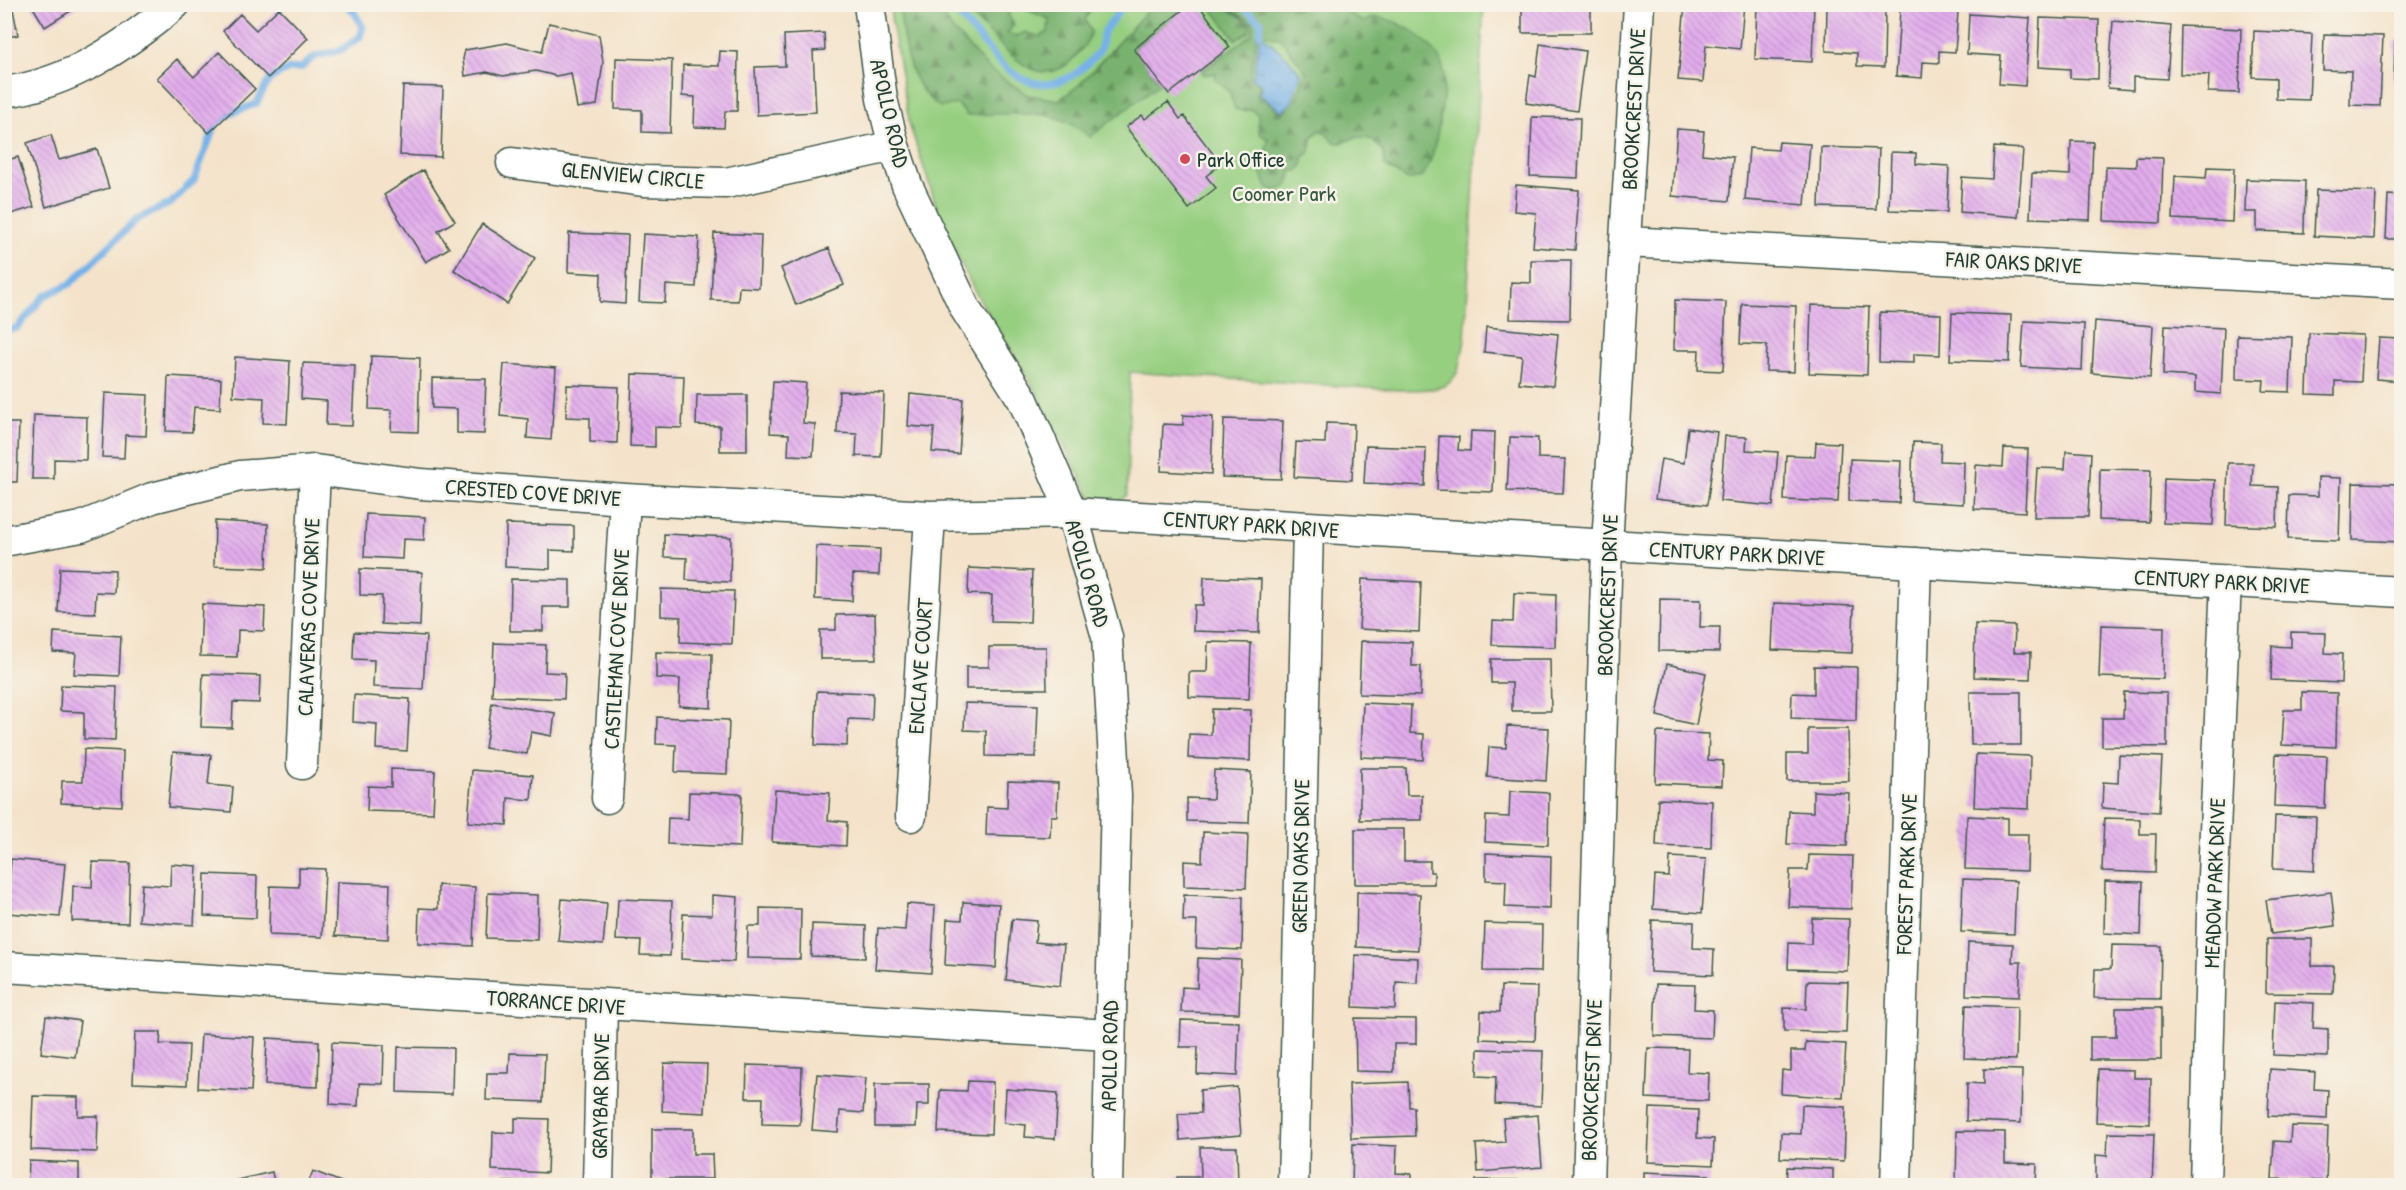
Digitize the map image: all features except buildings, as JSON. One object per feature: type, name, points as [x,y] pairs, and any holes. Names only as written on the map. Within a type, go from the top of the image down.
[{"type":"street","points":[[4,92],[20,90],[84,68],[138,35],[176,4]]},
{"type":"street","name":"APOLLO ROAD","points":[[869,4],[882,99],[907,185],[966,310],[1023,400],[1072,513],[1107,637],[1116,796],[1108,1035],[1107,1185]]},
{"type":"street","name":"BROOKCREST DRIVE","points":[[1588,1185],[1607,545],[1627,242],[1639,4]]},
{"type":"street","name":"GLENVIEW CIRCLE","points":[[512,163],[643,181],[726,183],[894,146]]},
{"type":"street","name":"FAIR OAKS DRIVE","points":[[1627,242],[2402,284]]},
{"type":"street","name":"CRESTED COVE DRIVE","points":[[4,541],[81,527],[152,498],[240,476],[315,470],[422,484],[625,499],[930,516],[1072,513]]},
{"type":"street","name":"CALAVERAS COVE DRIVE","points":[[302,764],[315,470]]},
{"type":"street","name":"CASTLEMAN COVE DRIVE","points":[[607,798],[625,499]]},
{"type":"street","name":"CENTURY PARK DRIVE","points":[[1072,513],[2402,592]]},
{"type":"street","name":"ENCLAVE COURT","points":[[911,816],[930,516]]},
{"type":"street","name":"GREEN OAKS DRIVE","points":[[1293,1185],[1308,527]]},
{"type":"street","name":"FOREST PARK DRIVE","points":[[1896,1185],[1916,563]]},
{"type":"street","name":"MEADOW PARK DRIVE","points":[[2205,1185],[2213,876],[2226,581]]},
{"type":"street","name":"TORRANCE DRIVE","points":[[4,967],[169,975],[602,1005],[1108,1035]]},
{"type":"street","name":"GRAYBAR DRIVE","points":[[598,1185],[602,1005]]},
{"type":"green space","name":"Coomer Park","points":[[1024,4],[1038,9],[1044,4],[1484,5],[1465,339],[1454,378],[1448,384],[1440,387],[1399,390],[1130,372],[1127,495],[1120,501],[1097,500],[1089,494],[1037,393],[974,290],[942,223],[910,126],[891,17],[891,5]]},
{"type":"green space","points":[[899,5],[927,5],[944,16],[952,29],[988,68],[1028,95],[1059,100],[1079,85],[1148,10],[1150,5],[1190,5],[1134,48],[1160,83],[1090,137],[1062,120],[1047,116],[1016,113],[967,115],[957,104],[940,107],[929,98],[913,75],[905,48]]},
{"type":"green space","points":[[962,5],[1014,5],[1008,15],[1014,25],[1007,33],[1016,37],[1025,32],[1040,37],[1048,32],[1049,19],[1028,10],[1030,5],[1103,5],[1103,7],[1091,9],[1085,20],[1091,31],[1080,52],[1061,68],[1049,72],[1037,71],[1014,58]]},
{"type":"green space","points":[[1209,5],[1225,8],[1241,17],[1250,24],[1249,32],[1236,40]]},
{"type":"green space","points":[[1224,5],[1243,9],[1259,22],[1250,78],[1260,86],[1257,94],[1282,113],[1294,104],[1306,72],[1280,38],[1261,34],[1263,21],[1244,6],[1237,5],[1336,5],[1363,22],[1376,17],[1386,19],[1419,36],[1436,53],[1444,74],[1444,93],[1435,146],[1429,165],[1422,177],[1408,180],[1385,166],[1383,151],[1371,139],[1355,137],[1338,143],[1321,130],[1313,136],[1310,152],[1303,157],[1303,165],[1297,171],[1292,171],[1287,186],[1277,191],[1267,188],[1260,170],[1269,161],[1266,148],[1269,139],[1260,132],[1258,115],[1251,109],[1244,111],[1235,109],[1229,91],[1215,79],[1216,73],[1203,75],[1202,70],[1252,34],[1253,23]]},
{"type":"water","points":[[1260,34],[1288,58],[1301,74],[1292,102],[1282,111],[1259,93],[1262,85],[1253,78]]},
{"type":"waterway","points":[[4,331],[17,328],[44,296],[70,284],[137,219],[171,203],[194,180],[216,123],[231,113],[256,104],[270,79],[289,69],[301,68],[314,57],[341,50],[360,37],[363,27],[354,12],[344,4]]},
{"type":"waterway","points":[[947,4],[1007,69],[1034,82],[1047,84],[1073,75],[1086,65],[1100,50],[1104,32],[1124,4]]},
{"type":"waterway","points":[[1234,4],[1243,7],[1261,22],[1260,34]]},
{"type":"place","name":"Park Office","points":[[1185,159]]}]
